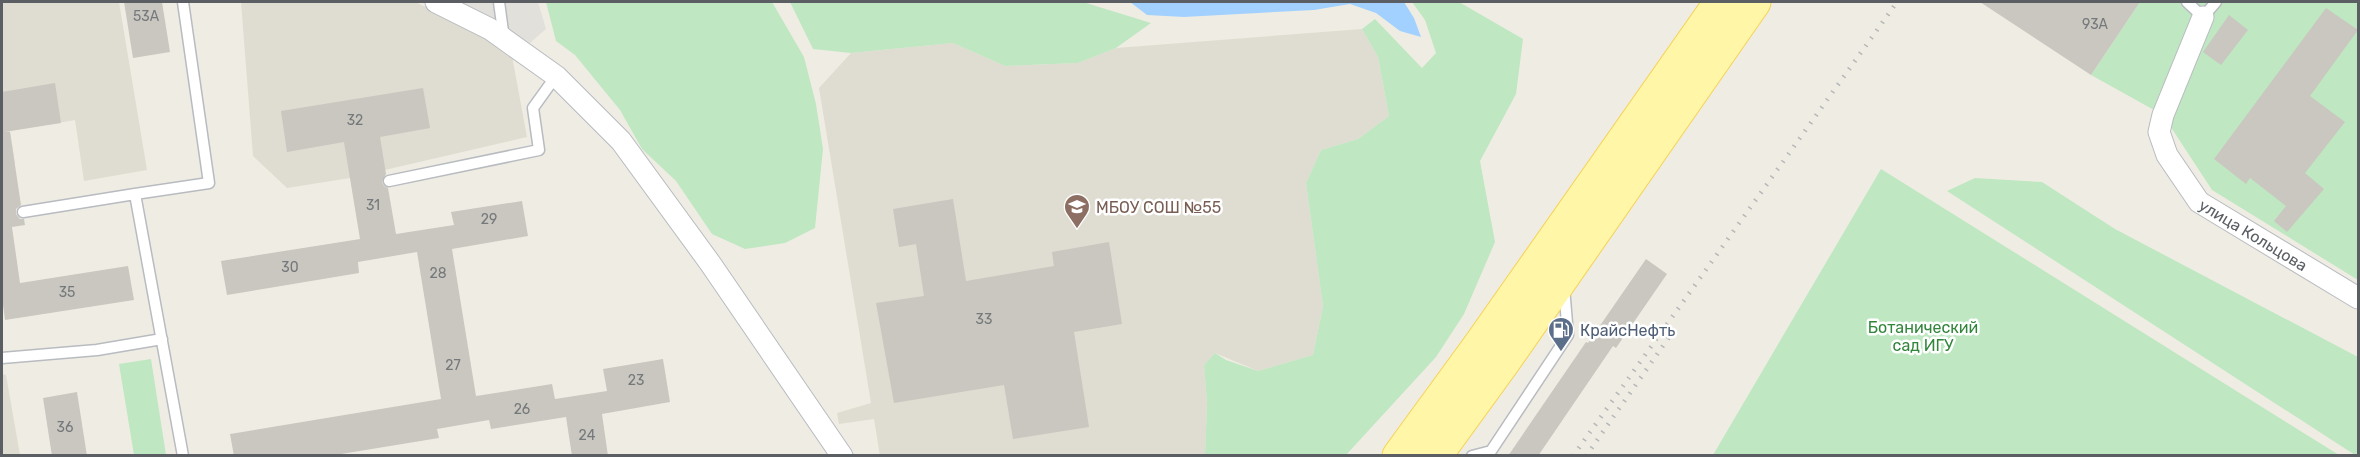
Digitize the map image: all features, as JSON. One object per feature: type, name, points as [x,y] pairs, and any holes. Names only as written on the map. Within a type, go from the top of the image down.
[{"type":"main road","points":[[1399,456],[1480,345],[1721,2]]},
{"type":"main road","points":[[1435,456],[1754,2]]},
{"type":"street","points":[[436,2],[490,29],[556,76],[621,141],[710,263],[842,456]]},
{"type":"street","name":"улица Кольцова","points":[[2209,9],[2163,115],[2159,132],[2167,155],[2199,202],[2358,298]]},
{"type":"lane","points":[[23,212],[209,183],[183,2]]},
{"type":"lane","points":[[499,2],[504,39]]},
{"type":"lane","points":[[2187,2],[2209,9]]},
{"type":"lane","points":[[389,181],[539,150],[534,108],[556,76]]},
{"type":"lane","points":[[135,194],[183,456]]},
{"type":"lane","points":[[1472,456],[1491,451],[1568,335],[1564,275]]},
{"type":"lane","points":[[2,358],[97,350],[162,339]]},
{"type":"shaded area","points":[[2,2],[119,2],[147,170],[84,181],[75,120],[10,131],[15,163],[2,165]]},
{"type":"shaded area","points":[[241,2],[415,2],[465,25],[512,56],[527,137],[350,178],[287,188],[253,156]]},
{"type":"shaded area","points":[[461,2],[538,2],[546,29],[530,43]]},
{"type":"shaded area","name":"МБОУ СОШ №55","points":[[1362,29],[1378,57],[1389,116],[1358,139],[1321,150],[1306,183],[1323,306],[1313,355],[1258,371],[1215,353],[1204,365],[1207,403],[1205,455],[880,456],[874,419],[839,424],[837,413],[871,403],[819,88],[851,53],[953,43],[1005,66],[1078,63],[1116,48]]},
{"type":"shaded area","points":[[2,374],[6,375],[20,455],[2,455]]},
{"type":"green space","points":[[546,2],[772,2],[804,57],[816,104],[823,149],[815,228],[785,243],[745,249],[712,234],[676,181],[642,149],[620,110],[575,55],[556,41]]},
{"type":"green space","points":[[790,2],[1083,2],[1151,23],[1116,48],[1078,63],[1005,66],[953,43],[851,53],[813,49]]},
{"type":"green space","points":[[1412,2],[1459,2],[1523,39],[1516,94],[1480,161],[1495,242],[1464,314],[1436,357],[1346,455],[1205,455],[1207,403],[1204,365],[1215,353],[1226,360],[1258,371],[1313,355],[1323,306],[1306,183],[1321,150],[1358,139],[1389,116],[1378,57],[1362,29],[1375,19],[1422,68],[1436,53],[1425,20]]},
{"type":"green space","points":[[2140,2],[2358,2],[2358,280],[2212,190],[2163,115],[2091,75]]},
{"type":"green space","name":"Ботанический сад ИГУ","points":[[1881,169],[2339,455],[1713,455]]},
{"type":"green space","points":[[1975,178],[2042,182],[2115,229],[2358,357],[2358,455],[1947,191]]},
{"type":"green space","points":[[151,359],[166,455],[134,455],[119,364]]},
{"type":"water","points":[[1130,2],[1404,2],[1414,18],[1421,37],[1400,31],[1376,13],[1350,4],[1314,10],[1184,17],[1147,15]]},
{"type":"building","points":[[124,2],[162,2],[170,52],[133,58]]},
{"type":"building","points":[[1980,2],[2140,2],[2091,75]]},
{"type":"building","points":[[2326,8],[2358,30],[2310,96],[2345,122],[2305,173],[2324,189],[2287,232],[2274,221],[2286,206],[2250,178],[2246,184],[2214,159]]},
{"type":"building","points":[[2229,15],[2248,30],[2221,65],[2203,52]]},
{"type":"building","points":[[55,83],[61,123],[4,132],[10,132],[21,205],[16,209],[16,214],[20,219],[24,219],[25,225],[12,227],[20,283],[128,266],[134,300],[5,320],[2,297],[2,92]]},
{"type":"building","points":[[423,88],[430,128],[380,137],[386,174],[382,182],[388,188],[396,234],[454,225],[451,212],[522,201],[528,236],[452,249],[476,396],[552,384],[555,399],[607,391],[603,369],[663,359],[670,402],[602,414],[608,456],[572,456],[566,417],[491,429],[489,420],[437,429],[439,438],[329,456],[234,456],[230,434],[441,399],[417,252],[358,262],[359,273],[227,295],[221,261],[360,239],[344,142],[287,152],[281,111]]},
{"type":"building","points":[[953,199],[966,281],[1054,266],[1052,252],[1109,242],[1122,324],[1074,332],[1089,427],[1013,439],[1004,385],[894,403],[876,303],[924,296],[916,244],[899,247],[893,209]]},
{"type":"building","points":[[1646,259],[1667,274],[1616,348],[1613,346],[1538,456],[1508,456],[1586,342],[1588,343]]},
{"type":"building","points":[[77,392],[87,456],[52,456],[43,398]]},
{"type":"railway","points":[[1573,456],[1897,2]]},
{"type":"railway","points":[[1586,456],[1672,333]]},
{"type":"place","name":"МБОУ СОШ №55","points":[[1077,230]]},
{"type":"place","name":"КрайсНефть","points":[[1561,353]]}]
